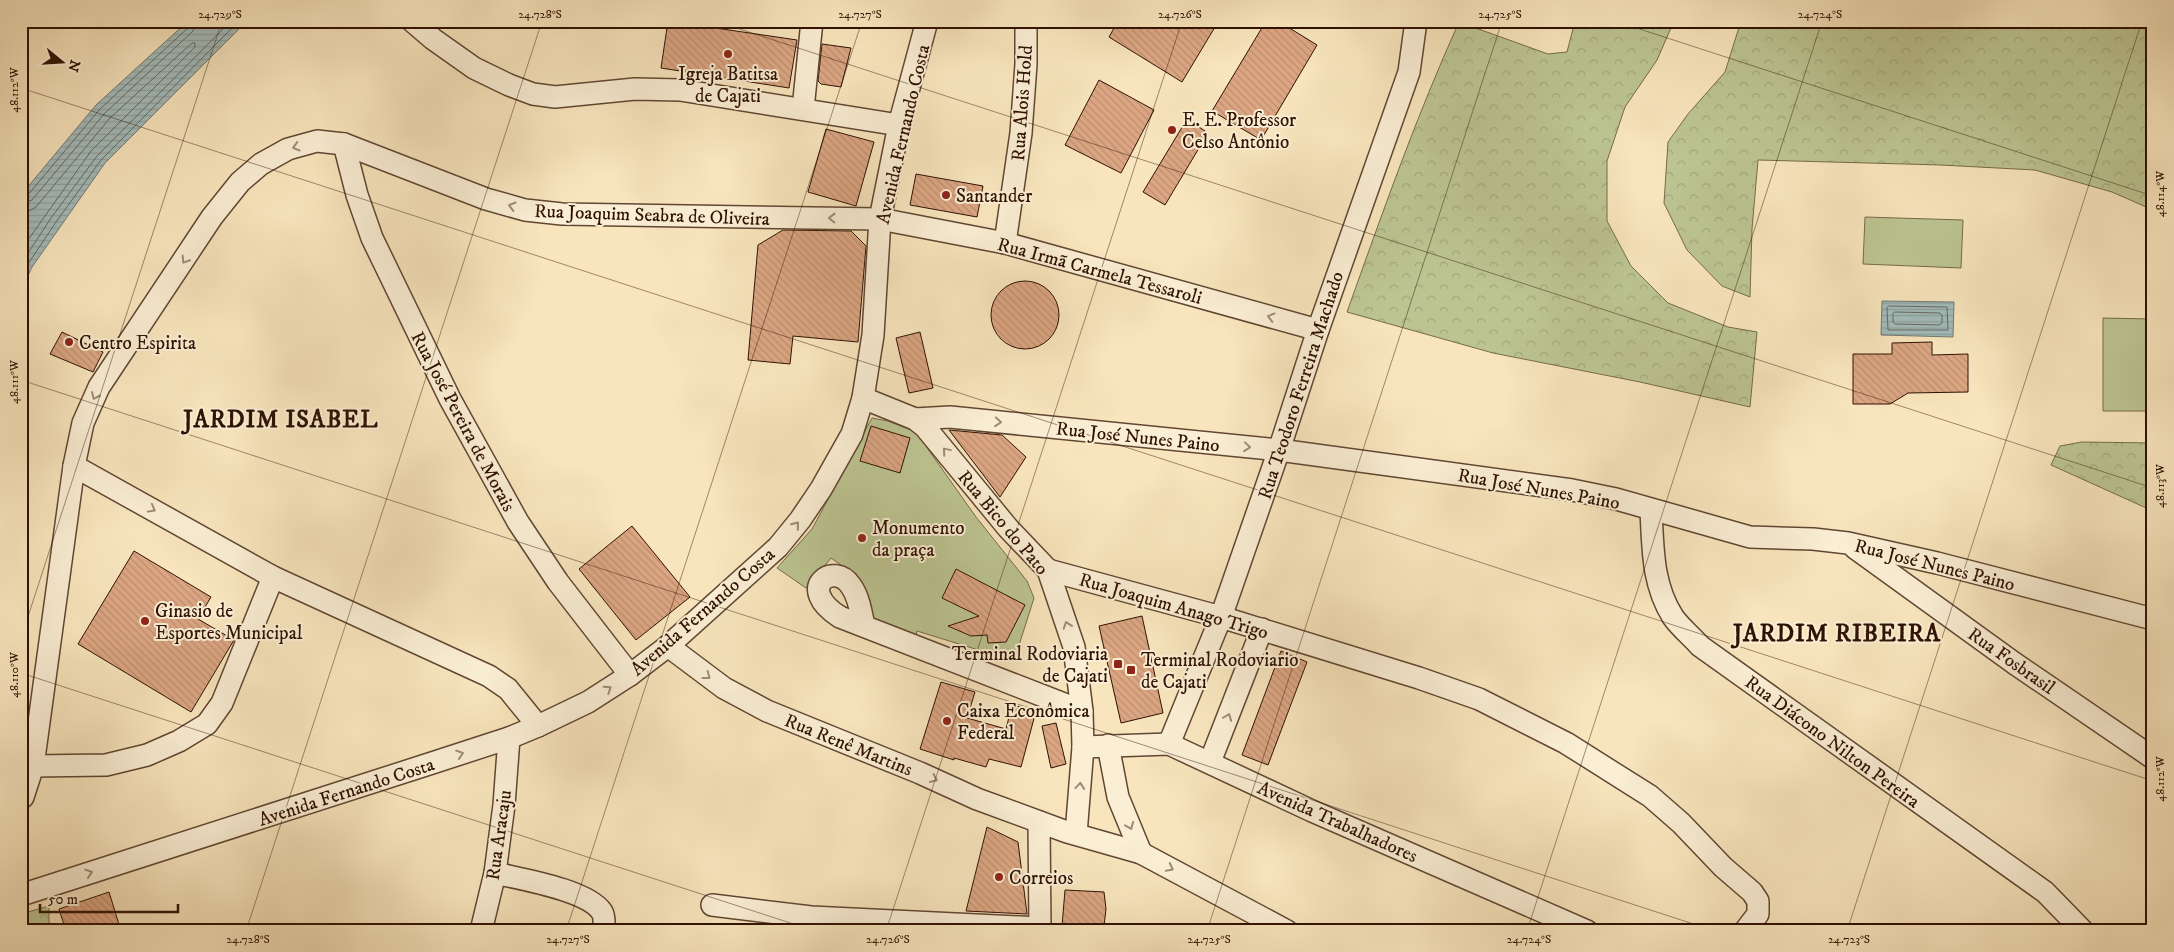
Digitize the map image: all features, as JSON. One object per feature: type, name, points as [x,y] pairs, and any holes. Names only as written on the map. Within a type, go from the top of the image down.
[{"type":"street","points":[[412,21],[433,39],[474,68],[533,94],[555,97],[635,89],[680,90],[899,126]]},
{"type":"street","points":[[803,109],[812,21]]},
{"type":"street","name":"Avenida Fernando Costa","points":[[21,895],[509,738],[538,726],[588,702],[630,675],[668,646],[778,547],[800,520],[821,489],[852,434],[863,398],[873,335],[880,219],[899,126],[927,21]]},
{"type":"street","name":"Rua Alois Hold","points":[[1005,243],[1021,133],[1026,64],[1026,21]]},
{"type":"street","name":"Rua Teodoro Ferreira Machado","points":[[1169,744],[1221,617],[1318,330],[1409,72],[1416,21]]},
{"type":"street","name":"Rua Joaquim Seabra de Oliveira","points":[[24,797],[33,766],[74,466],[83,423],[99,387],[212,218],[240,182],[261,164],[288,149],[317,141],[344,144],[486,199],[525,210],[562,214],[880,219]]},
{"type":"street","name":"Rua José Pereira de Morais","points":[[344,144],[357,195],[372,238],[450,399],[523,530],[558,582],[630,675]]},
{"type":"street","name":"Rua Irmã Carmela Tessaroli","points":[[880,219],[1005,243],[1318,330]]},
{"type":"street","name":"Rua Bico do Pato","points":[[863,398],[915,419],[933,436],[1008,528],[1048,570],[1074,647],[1082,711],[1083,747],[1076,834]]},
{"type":"street","name":"Rua José Nunes Paino","points":[[915,419],[950,417],[1279,450],[1572,490],[1616,499],[1750,538],[1812,539],[1848,543],[1937,563],[2153,619]]},
{"type":"street","points":[[74,466],[273,576],[489,676],[508,690],[538,726]]},
{"type":"street","name":"Rua Diácono Nilton Pereira","points":[[1651,510],[1652,543],[1658,587],[1674,618],[1700,646],[2045,892],[2083,931]]},
{"type":"street","name":"Rua Fosbrasil","points":[[1848,543],[2014,663],[2153,758]]},
{"type":"street","name":"Rua Joaquim Anago Trigo","points":[[1048,570],[1221,617],[1419,678],[1479,699],[1566,744],[1650,796],[1681,823],[1723,867],[1752,892],[1758,902],[1758,914],[1745,931]]},
{"type":"street","points":[[33,766],[106,765],[147,755],[179,741],[207,724],[222,703],[273,576]]},
{"type":"street","points":[[864,626],[898,641],[1082,711]]},
{"type":"street","points":[[1210,762],[1262,629]]},
{"type":"street","name":"Rua Renê Martins","points":[[668,646],[724,688],[767,711],[920,773],[978,799],[1076,834]]},
{"type":"street","name":"Rua Aracaju","points":[[481,931],[495,873],[504,805],[509,738]]},
{"type":"street","name":"Avenida Trabalhadores","points":[[1083,747],[1169,744],[1312,811],[1587,931]]},
{"type":"street","points":[[1108,745],[1118,797],[1141,853]]},
{"type":"street","points":[[712,905],[809,924],[1040,930],[1039,822]]},
{"type":"street","points":[[1076,834],[1141,853],[1287,931]]},
{"type":"street","points":[[495,873],[560,889],[595,904],[603,914],[604,931]]},
{"type":"green space","points":[[1575,21],[1674,21],[1657,60],[1625,107],[1607,161],[1607,221],[1631,266],[1668,303],[1728,327],[1757,332],[1750,407],[1640,382],[1493,353],[1347,312],[1386,202],[1459,22],[1548,54],[1567,52]]},
{"type":"green space","points":[[1741,21],[2153,21],[2153,210],[2112,192],[2035,170],[1941,165],[1758,160],[1752,229],[1750,297],[1722,286],[1687,250],[1664,203],[1668,142],[1688,114],[1725,72]]},
{"type":"green space","points":[[1865,217],[1963,220],[1961,268],[1863,264]]},
{"type":"green space","points":[[2103,318],[2153,319],[2153,411],[2103,411]]},
{"type":"green space","points":[[872,418],[888,421],[916,432],[976,517],[1027,581],[1034,598],[1014,661],[917,631],[915,641],[868,619],[854,574],[831,558],[806,588],[777,568],[812,529]]},
{"type":"green space","points":[[2082,442],[2153,443],[2153,511],[2051,465],[2060,446]]},
{"type":"green space","points":[[49,906],[49,931],[21,931],[21,914]]},
{"type":"water","points":[[188,21],[247,21],[105,163],[32,267],[21,291],[21,195],[96,105]]},
{"type":"water","points":[[1882,301],[1954,302],[1953,337],[1881,335]]},
{"type":"building","name":"Igreja Batitsa de Cajati","points":[[668,21],[797,40],[789,88],[661,68]]},
{"type":"building","points":[[1118,21],[1205,21],[1215,27],[1182,82],[1109,37]]},
{"type":"building","points":[[1266,21],[1278,21],[1317,45],[1261,140],[1212,111]]},
{"type":"building","points":[[822,44],[851,48],[841,87],[821,84],[818,81]]},
{"type":"building","points":[[1099,80],[1154,110],[1121,173],[1065,145]]},
{"type":"building","points":[[1187,119],[1208,133],[1165,205],[1143,192]]},
{"type":"building","points":[[826,129],[874,142],[856,206],[808,192]]},
{"type":"building","name":"Santander","points":[[916,174],[983,186],[977,217],[910,205]]},
{"type":"building","points":[[783,230],[851,231],[866,246],[858,342],[793,336],[790,364],[748,360],[758,245]]},
{"type":"building","points":[[1032,281],[1044,287],[1053,296],[1059,308],[1057,328],[1049,339],[1032,349],[1018,349],[1001,339],[993,328],[991,308],[1001,291],[1012,283]]},
{"type":"building","name":"Centro Espirita","points":[[62,332],[103,352],[93,372],[50,354]]},
{"type":"building","points":[[920,332],[933,388],[909,393],[896,338]]},
{"type":"building","points":[[1932,342],[1932,355],[1968,354],[1968,392],[1908,393],[1890,404],[1853,404],[1853,354],[1892,354],[1892,343]]},
{"type":"building","points":[[871,426],[910,438],[900,473],[860,461]]},
{"type":"building","points":[[949,430],[1002,435],[1026,457],[1000,497]]},
{"type":"building","points":[[632,526],[690,597],[636,640],[579,569]]},
{"type":"building","name":"Ginasio de Esportes Municipal","points":[[134,551],[211,597],[198,619],[234,640],[191,712],[78,644]]},
{"type":"building","points":[[956,569],[1025,605],[1006,642],[988,643],[987,635],[971,636],[948,626],[979,616],[942,598]]},
{"type":"building","name":"Terminal Rodoviario de Cajati","points":[[1142,616],[1163,713],[1121,723],[1099,626]]},
{"type":"building","points":[[1281,651],[1307,662],[1268,765],[1242,755]]},
{"type":"building","points":[[941,682],[975,692],[967,718],[1006,729],[1012,705],[1036,711],[1021,767],[989,759],[986,767],[954,758],[954,760],[920,749]]},
{"type":"building","points":[[1056,723],[1066,764],[1051,768],[1042,726]]},
{"type":"building","name":"Correios","points":[[987,827],[1018,842],[1027,914],[966,911]]},
{"type":"building","points":[[1065,890],[1104,892],[1106,909],[1104,926],[1084,928],[1062,926]]},
{"type":"building","points":[[109,892],[121,931],[66,931],[59,909]]},
{"type":"place","name":"Igreja Batitsa de Cajati","points":[[728,54]]},
{"type":"place","name":"E. E. Professor Celso Antônio","points":[[1172,130]]},
{"type":"place","name":"Santander","points":[[946,195]]},
{"type":"place","name":"Centro Espirita","points":[[69,342]]},
{"type":"place","name":"Monumento da praça","points":[[862,538]]},
{"type":"place","name":"Ginasio de Esportes Municipal","points":[[145,621]]},
{"type":"place","name":"Terminal Rodoviaria de Cajati","points":[[1118,664]]},
{"type":"place","name":"Terminal Rodoviario de Cajati","points":[[1131,670]]},
{"type":"place","name":"Caixa Econômica Federal","points":[[947,721]]},
{"type":"place","name":"Correios","points":[[999,877]]},
{"type":"district","name":"JARDIM ISABEL","points":[[281,419]]},
{"type":"district","name":"JARDIM RIBEIRA","points":[[1837,633]]}]
